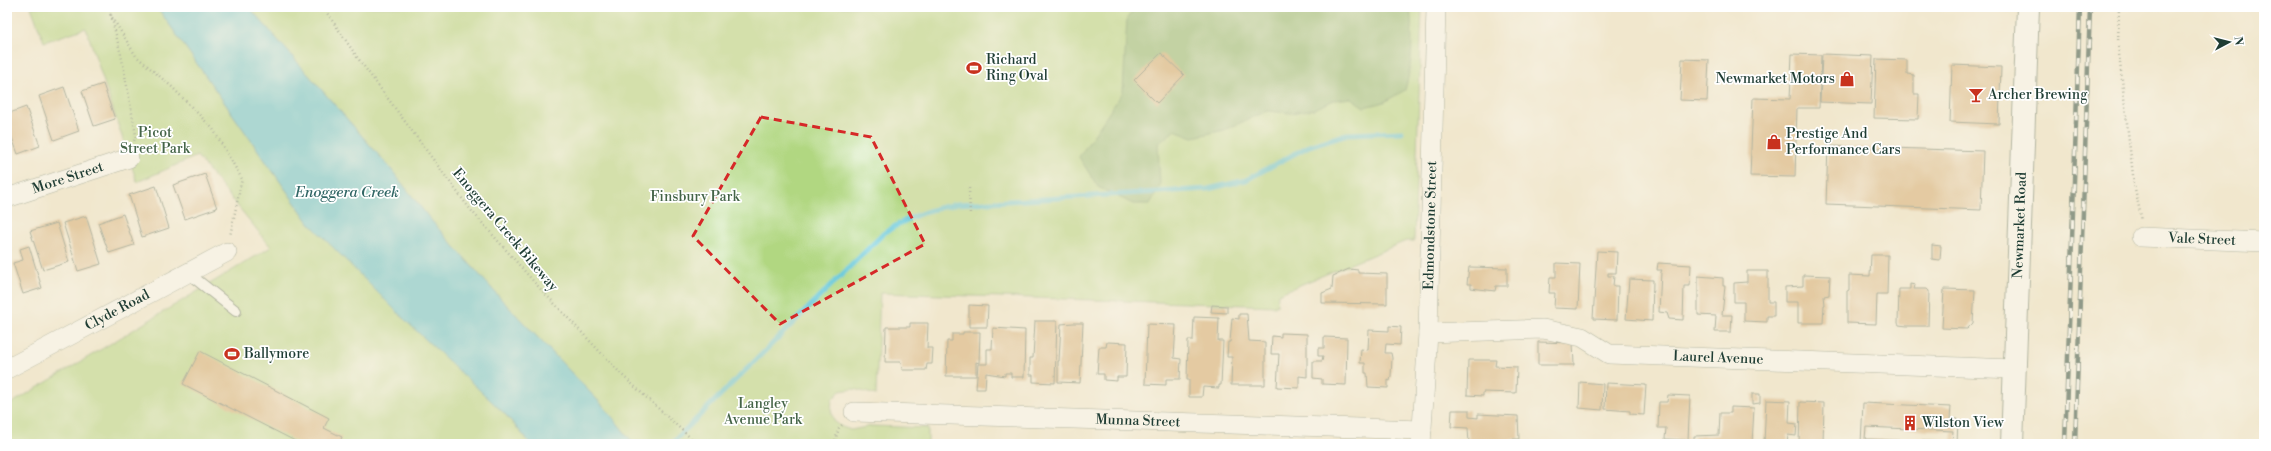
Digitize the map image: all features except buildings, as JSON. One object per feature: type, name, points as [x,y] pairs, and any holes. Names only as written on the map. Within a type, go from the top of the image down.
[{"type":"main road","name":"Newmarket Road","points":[[2012,444],[2028,7]]},
{"type":"street","name":"Edmondstone Street","points":[[1422,437],[1428,333],[1436,7]]},
{"type":"street","name":"More Street","points":[[7,198],[129,158]]},
{"type":"street","name":"Vale Street","points":[[2144,237],[2264,242]]},
{"type":"street","name":"Clyde Road","points":[[7,369],[227,252]]},
{"type":"street","name":"Laurel Avenue","points":[[1428,333],[1543,329],[1582,337],[1609,354],[2014,369]]},
{"type":"street","name":"Munna Street","points":[[854,412],[1422,437]]},
{"type":"lane","points":[[188,273],[236,311]]},
{"type":"path","points":[[109,7],[122,59],[136,135],[129,158]]},
{"type":"path","name":"Enoggera Creek Bikeway","points":[[323,7],[362,63],[470,209],[535,283],[620,374],[673,420],[696,443]]},
{"type":"path","points":[[2119,7],[2118,45],[2136,195],[2144,237]]},
{"type":"path","points":[[110,14],[136,56],[172,87],[213,130],[242,179],[227,252]]},
{"type":"path","points":[[969,188],[970,214]]},
{"type":"highlighted area","points":[[761,117],[871,137],[925,244],[780,324],[693,236]]},
{"type":"green space","name":"Picot Street Park","points":[[31,7],[157,7],[310,224],[505,414],[531,444],[7,444],[7,406],[271,247],[197,156],[137,182],[86,28],[44,42]]},
{"type":"green space","name":"Finsbury Park","points":[[249,7],[1422,7],[1414,241],[1406,241],[1278,294],[1277,306],[880,293],[876,395],[854,389],[840,391],[832,400],[831,410],[834,421],[842,427],[851,430],[872,426],[928,428],[928,444],[634,444],[606,409],[501,299],[430,219],[390,168]]},
{"type":"green space","points":[[1137,7],[1410,7],[1412,49],[1408,80],[1405,90],[1384,102],[1364,107],[1351,98],[1334,100],[1314,109],[1291,113],[1267,111],[1224,130],[1193,137],[1175,130],[1158,144],[1160,186],[1150,204],[1133,204],[1098,187],[1079,157],[1123,92],[1127,18]]},
{"type":"water","name":"Enoggera Creek","points":[[157,7],[249,7],[390,168],[430,219],[501,299],[606,409],[634,444],[531,444],[505,414],[406,321],[310,224]]},
{"type":"waterway","points":[[671,444],[884,233],[919,214],[937,208],[957,204],[1208,189],[1246,180],[1309,146],[1347,134],[1402,132]]},
{"type":"railway","points":[[2065,444],[2080,7]]},
{"type":"railway","points":[[2075,444],[2090,7]]},
{"type":"place","name":"Richard Ring Oval","points":[[974,68]]},
{"type":"place","name":"Newmarket Motors","points":[[1847,79]]},
{"type":"place","name":"Archer Brewing","points":[[1976,95]]},
{"type":"place","name":"Prestige And Performance Cars","points":[[1774,142]]},
{"type":"place","name":"Ballymore","points":[[232,354]]},
{"type":"place","name":"Wilston View","points":[[1910,423]]},
{"type":"park label","name":"Langley Avenue Park","points":[[763,412]]}]
